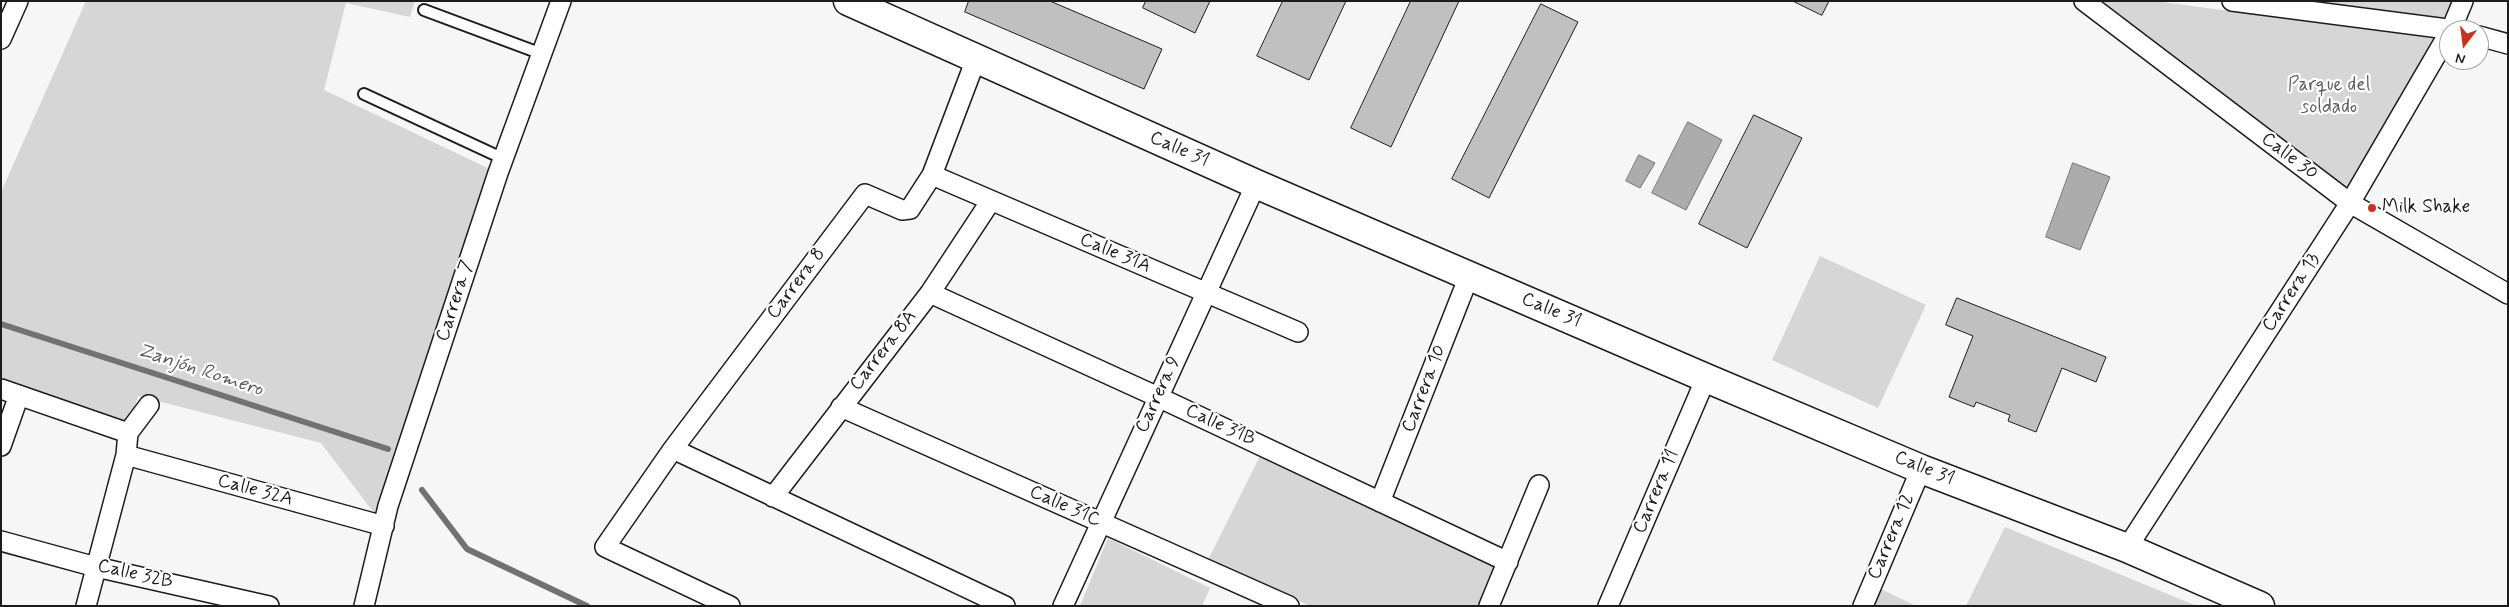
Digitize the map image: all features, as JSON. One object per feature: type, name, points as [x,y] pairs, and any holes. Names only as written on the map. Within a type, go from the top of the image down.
[{"type":"main road","name":"Calle 31","points":[[848,1],[1256,184],[1706,378],[1921,469],[2128,548],[2260,606]]},
{"type":"street","points":[[3,28],[18,1]]},
{"type":"street","name":"Carrera 7","points":[[364,606],[391,497],[504,159],[561,1]]},
{"type":"street","name":"Calle 30","points":[[2084,1],[2350,204],[2508,294]]},
{"type":"street","points":[[2232,1],[2281,4],[2439,29]]},
{"type":"street","name":"Carrera 13","points":[[2456,20],[2464,1]]},
{"type":"street","points":[[2489,39],[2508,44]]},
{"type":"street","name":"Carrera 13","points":[[2128,548],[2350,204],[2439,53]]},
{"type":"street","name":"Carrera 8","points":[[730,606],[605,547],[673,449],[865,194],[906,211],[932,175],[976,59]]},
{"type":"street","name":"Calle 31A","points":[[932,175],[990,202],[1298,332]]},
{"type":"street","name":"Carrera 9","points":[[1063,606],[1256,184]]},
{"type":"street","name":"Carrera 8A","points":[[773,496],[930,292],[990,202]]},
{"type":"street","name":"Carrera 10","points":[[1380,502],[1469,276]]},
{"type":"street","name":"Calle 31B","points":[[930,292],[1508,562]]},
{"type":"street","name":"Carrera 11","points":[[1608,606],[1706,378]]},
{"type":"street","points":[[1,446],[10,392],[128,433]]},
{"type":"street","points":[[86,606],[126,455],[128,433],[149,406]]},
{"type":"street","name":"Calle 31C","points":[[841,408],[1289,606]]},
{"type":"street","points":[[673,449],[1005,606]]},
{"type":"street","name":"Calle 32A","points":[[126,455],[384,526]]},
{"type":"street","name":"Carrera 12","points":[[1863,606],[1921,469]]},
{"type":"street","points":[[1489,606],[1539,485]]},
{"type":"street","name":"Calle 32B","points":[[2,545],[269,606]]},
{"type":"lane","points":[[424,10],[542,54]]},
{"type":"lane","points":[[364,94],[504,159]]},
{"type":"green space","points":[[86,1],[415,1],[410,17],[346,3],[324,90],[498,173],[384,526],[321,443],[138,396],[128,433],[1,390],[1,192]]},
{"type":"green space","name":"Parque del soldado","points":[[2084,1],[2155,1],[2439,39],[2439,49],[2350,203]]},
{"type":"green space","points":[[2282,1],[2463,1],[2456,20],[2439,20],[2439,27]]},
{"type":"green space","points":[[1820,256],[1926,305],[1878,408],[1772,360]]},
{"type":"green space","points":[[1261,454],[1495,565],[1478,606],[1310,606],[1208,560]]},
{"type":"green space","points":[[2005,527],[2197,606],[1966,606]]},
{"type":"green space","points":[[1108,538],[1210,588],[1202,606],[1080,606]]},
{"type":"green space","points":[[1881,589],[1916,606],[1874,606]]},
{"type":"shaded area","points":[[1688,122],[1722,140],[1686,210],[1652,193]]},
{"type":"shaded area","points":[[1639,155],[1655,163],[1640,188],[1626,181]]},
{"type":"shaded area","points":[[2073,163],[2110,177],[2080,250],[2046,237]]},
{"type":"building","points":[[969,1],[1050,1],[1162,49],[1144,89],[965,12]]},
{"type":"building","points":[[1146,1],[1210,1],[1195,33],[1143,8]]},
{"type":"building","points":[[1283,1],[1346,1],[1309,80],[1257,56]]},
{"type":"building","points":[[1411,1],[1459,1],[1391,147],[1351,128]]},
{"type":"building","points":[[1793,1],[1829,1],[1822,15]]},
{"type":"building","points":[[1541,4],[1578,22],[1489,198],[1452,179]]},
{"type":"building","points":[[1754,115],[1802,138],[1747,248],[1699,224]]},
{"type":"building","points":[[1957,298],[2106,357],[2096,382],[2062,368],[2036,432],[2008,421],[2010,415],[1976,402],[1974,407],[1949,397],[1973,336],[1946,325]]},
{"type":"waterway","name":"Zanjón Romero","points":[[1,324],[388,449]]},
{"type":"waterway","name":"Zanjón Romero","points":[[422,490],[467,549],[587,606]]},
{"type":"place","name":"Milk Shake","points":[[2372,208]]}]
